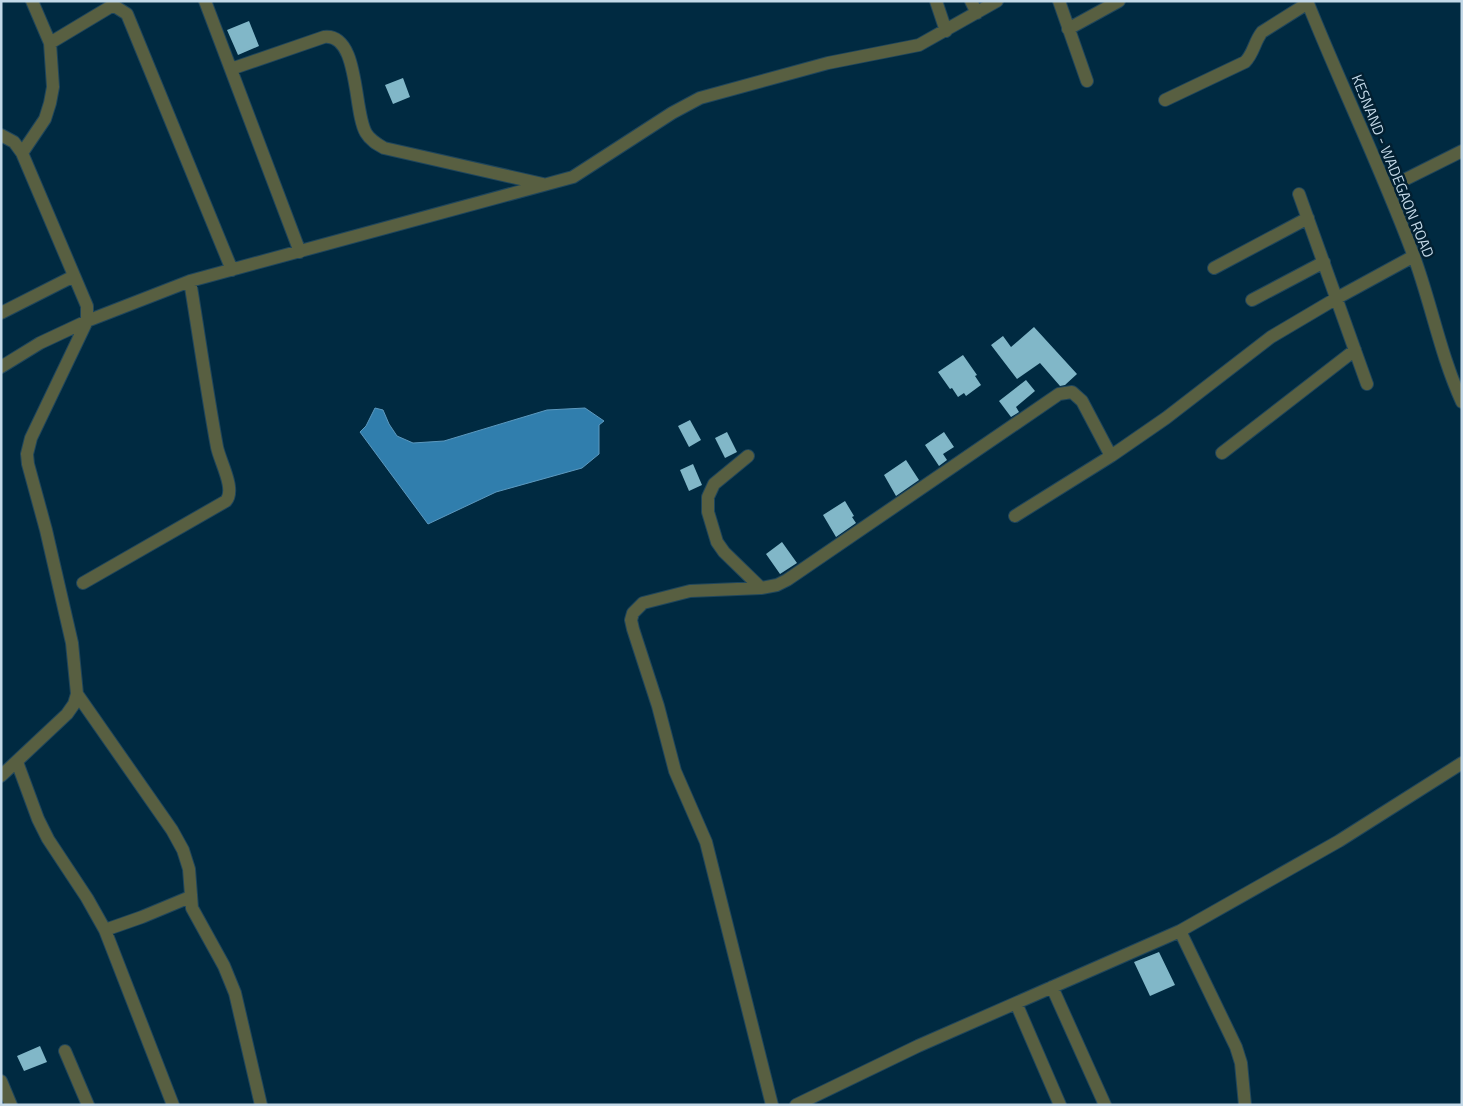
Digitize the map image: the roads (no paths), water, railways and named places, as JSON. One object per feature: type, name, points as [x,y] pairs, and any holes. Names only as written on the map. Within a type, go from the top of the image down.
[{"type":"street","points":[[22,153],[45,119],[53,87],[50,43],[32,1]]},
{"type":"street","points":[[936,1],[946,31]]},
{"type":"street","points":[[1,367],[40,343],[87,321],[190,281],[573,177],[672,113],[700,98],[828,63],[919,45],[946,31],[974,7],[997,1]]},
{"type":"street","points":[[1059,1],[1087,81]]},
{"type":"street","points":[[1068,29],[1119,1]]},
{"type":"street","points":[[209,2],[231,69],[300,252]]},
{"type":"street","points":[[1165,100],[1245,62],[1252,54],[1257,38],[1262,32],[1308,2]]},
{"type":"street","name":"KESNAND - WADEGAON ROAD","points":[[1308,2],[1328,54],[1388,188],[1414,256],[1444,354],[1462,402]]},
{"type":"street","points":[[50,43],[110,7],[116,6],[127,14],[232,270]]},
{"type":"street","points":[[231,69],[324,37],[336,38],[341,41],[346,49],[351,65],[359,115],[366,135],[371,140],[384,148],[544,184]]},
{"type":"street","points":[[1,135],[14,142],[22,153],[87,306],[87,321],[31,438],[27,454],[72,643],[77,694],[74,704],[67,714],[1,776]]},
{"type":"street","points":[[1388,188],[1462,151]]},
{"type":"street","points":[[1299,194],[1367,384]]},
{"type":"street","points":[[1214,268],[1308,218]]},
{"type":"street","points":[[1014,516],[1111,456],[1166,418],[1271,337],[1414,256]]},
{"type":"street","points":[[1252,300],[1324,262]]},
{"type":"street","points":[[1,313],[74,276]]},
{"type":"street","points":[[83,583],[230,497],[230,488],[218,449],[190,281]]},
{"type":"street","points":[[1222,453],[1355,350]]},
{"type":"street","points":[[772,1105],[706,842],[675,771],[658,706],[631,620],[633,613],[643,603],[690,591],[761,588],[777,585],[800,573],[1059,394],[1072,392],[1082,401],[1111,456]]},
{"type":"street","points":[[748,456],[714,484],[708,497],[708,512],[717,542],[724,552],[761,588]]},
{"type":"street","points":[[77,694],[172,830],[183,850],[189,869],[192,908],[224,966],[235,993],[261,1105]]},
{"type":"street","points":[[17,762],[38,819],[48,839],[87,898],[104,930],[173,1105]]},
{"type":"street","points":[[796,1105],[918,1046],[1180,931],[1339,841],[1462,764]]},
{"type":"street","points":[[104,930],[190,897]]},
{"type":"street","points":[[1180,931],[1236,1047],[1241,1063],[1245,1105]]},
{"type":"street","points":[[1052,987],[1105,1105]]},
{"type":"street","points":[[1016,1003],[1060,1105]]},
{"type":"street","points":[[65,1051],[88,1105]]},
{"type":"street","points":[[1,1081],[11,1105]]},
{"type":"water","points":[[375,408],[383,410],[397,436],[413,443],[444,441],[547,410],[585,408],[604,421],[599,425],[599,454],[582,468],[496,492],[428,524],[360,432],[366,426]]}]
